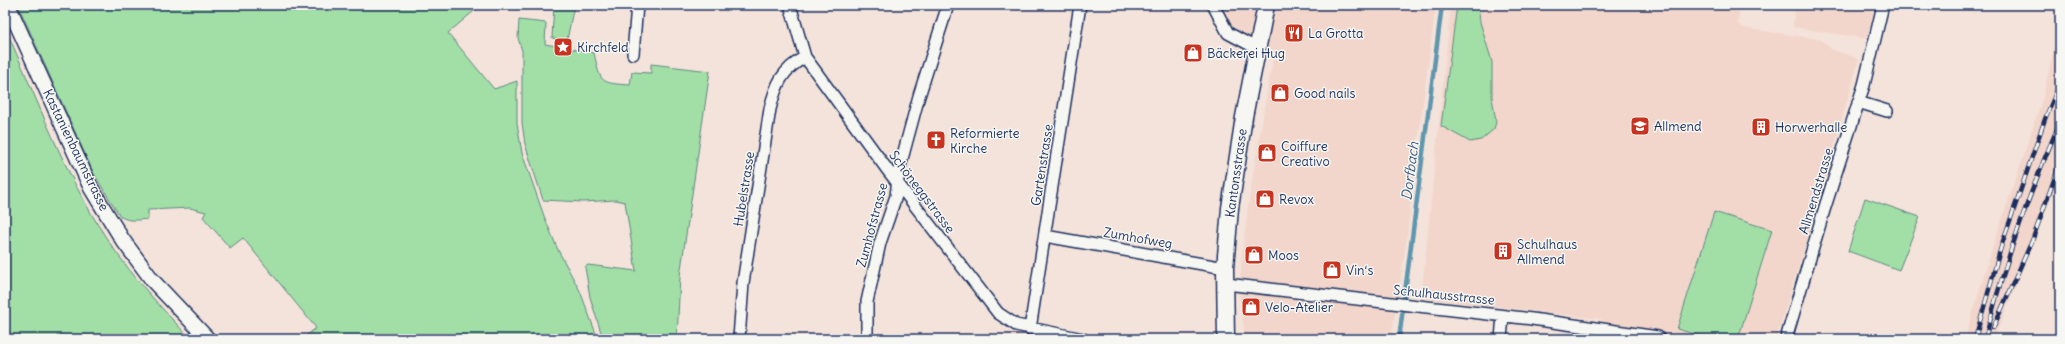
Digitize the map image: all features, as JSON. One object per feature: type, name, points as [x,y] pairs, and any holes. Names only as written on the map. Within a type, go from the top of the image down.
[{"type":"main road","name":"Kantonsstrasse","points":[[1226,339],[1225,268],[1236,171],[1244,117],[1267,7]]},
{"type":"street","name":"Kastanienbaumstrasse","points":[[8,5],[91,188],[122,239],[153,281],[208,339]]},
{"type":"street","points":[[633,54],[637,5]]},
{"type":"street","name":"Schöneggstrasse","points":[[790,5],[805,57],[898,183],[998,313],[1016,325],[1083,339]]},
{"type":"street","name":"Zumhofstrasse","points":[[867,339],[866,302],[883,232],[898,183],[899,170],[919,96],[948,5]]},
{"type":"street","name":"Gartenstrasse","points":[[1030,329],[1080,5]]},
{"type":"street","points":[[1213,5],[1228,33],[1258,49]]},
{"type":"street","name":"Allmendstrasse","points":[[1786,339],[1868,69],[1883,5]]},
{"type":"street","name":"Hubelstrasse","points":[[740,339],[743,284],[770,109],[776,87],[781,78],[790,67],[805,57]]},
{"type":"street","points":[[1858,102],[1887,111]]},
{"type":"street","name":"Zumhofweg","points":[[1045,236],[1225,268]]},
{"type":"street","name":"Schulhausstrasse","points":[[1226,284],[1413,307],[1503,316],[1658,337]]},
{"type":"street","points":[[1501,339],[1503,316]]},
{"type":"shaded area","points":[[1215,5],[1436,5],[1407,238],[1391,339],[1245,339],[1239,294],[1242,256],[1250,192],[1274,52],[1229,24]]},
{"type":"shaded area","name":"Allmend","points":[[1451,5],[1740,5],[1738,23],[1743,28],[1820,39],[1831,49],[1859,59],[1821,194],[1776,339],[1597,339],[1601,319],[1421,298]]},
{"type":"shaded area","points":[[1795,5],[1875,5],[1867,39],[1793,27]]},
{"type":"shaded area","points":[[2060,33],[2060,175],[1994,339],[1965,339],[1991,252],[2043,97],[2054,48]]},
{"type":"green space","points":[[18,5],[481,5],[448,33],[494,89],[517,81],[517,123],[522,153],[544,216],[558,250],[580,291],[598,339],[302,339],[316,328],[243,238],[230,248],[203,217],[206,212],[190,208],[148,210],[148,219],[137,220],[130,220],[120,216],[94,174]]},
{"type":"green space","points":[[554,5],[574,5],[567,40],[552,38]]},
{"type":"green space","points":[[1457,5],[1478,5],[1480,22],[1492,62],[1492,97],[1496,122],[1494,129],[1481,140],[1470,142],[1441,126]]},
{"type":"green space","points":[[519,20],[546,23],[545,44],[594,53],[600,76],[607,82],[630,85],[632,72],[651,73],[651,64],[710,71],[680,276],[677,339],[603,339],[590,297],[585,267],[588,265],[636,271],[625,202],[616,200],[583,202],[543,200],[525,144],[522,123],[522,51],[518,38]]},
{"type":"green space","points":[[5,28],[64,162],[92,214],[107,239],[136,278],[191,339],[5,339]]},
{"type":"green space","points":[[1865,198],[1920,217],[1899,270],[1848,251]]},
{"type":"green space","points":[[1714,212],[1772,230],[1738,339],[1711,339],[1677,329]]},
{"type":"waterway","name":"Dorfbach","points":[[1399,339],[1442,5]]},
{"type":"railway","points":[[1975,339],[2001,247],[2045,119],[2060,83]]},
{"type":"railway","points":[[1985,339],[2000,283],[2018,229],[2060,122]]},
{"type":"railway","points":[[1993,328],[2032,241],[2060,163]]},
{"type":"place","name":"La Grotta","points":[[1294,33]]},
{"type":"place","name":"Kirchfeld","points":[[563,47]]},
{"type":"place","name":"Bäckerei Hug","points":[[1193,53]]},
{"type":"place","name":"Good nails","points":[[1280,93]]},
{"type":"place","name":"Allmend","points":[[1640,126]]},
{"type":"place","name":"Horwerhalle","points":[[1761,127]]},
{"type":"place","name":"Reformierte Kirche","points":[[936,140]]},
{"type":"place","name":"Coiffure Creativo","points":[[1267,153]]},
{"type":"place","name":"Revox","points":[[1265,199]]},
{"type":"place","name":"Schulhaus Allmend","points":[[1503,251]]},
{"type":"place","name":"Moos","points":[[1254,255]]},
{"type":"place","name":"Vin‘s","points":[[1332,270]]},
{"type":"place","name":"Velo-Atelier","points":[[1251,307]]}]
